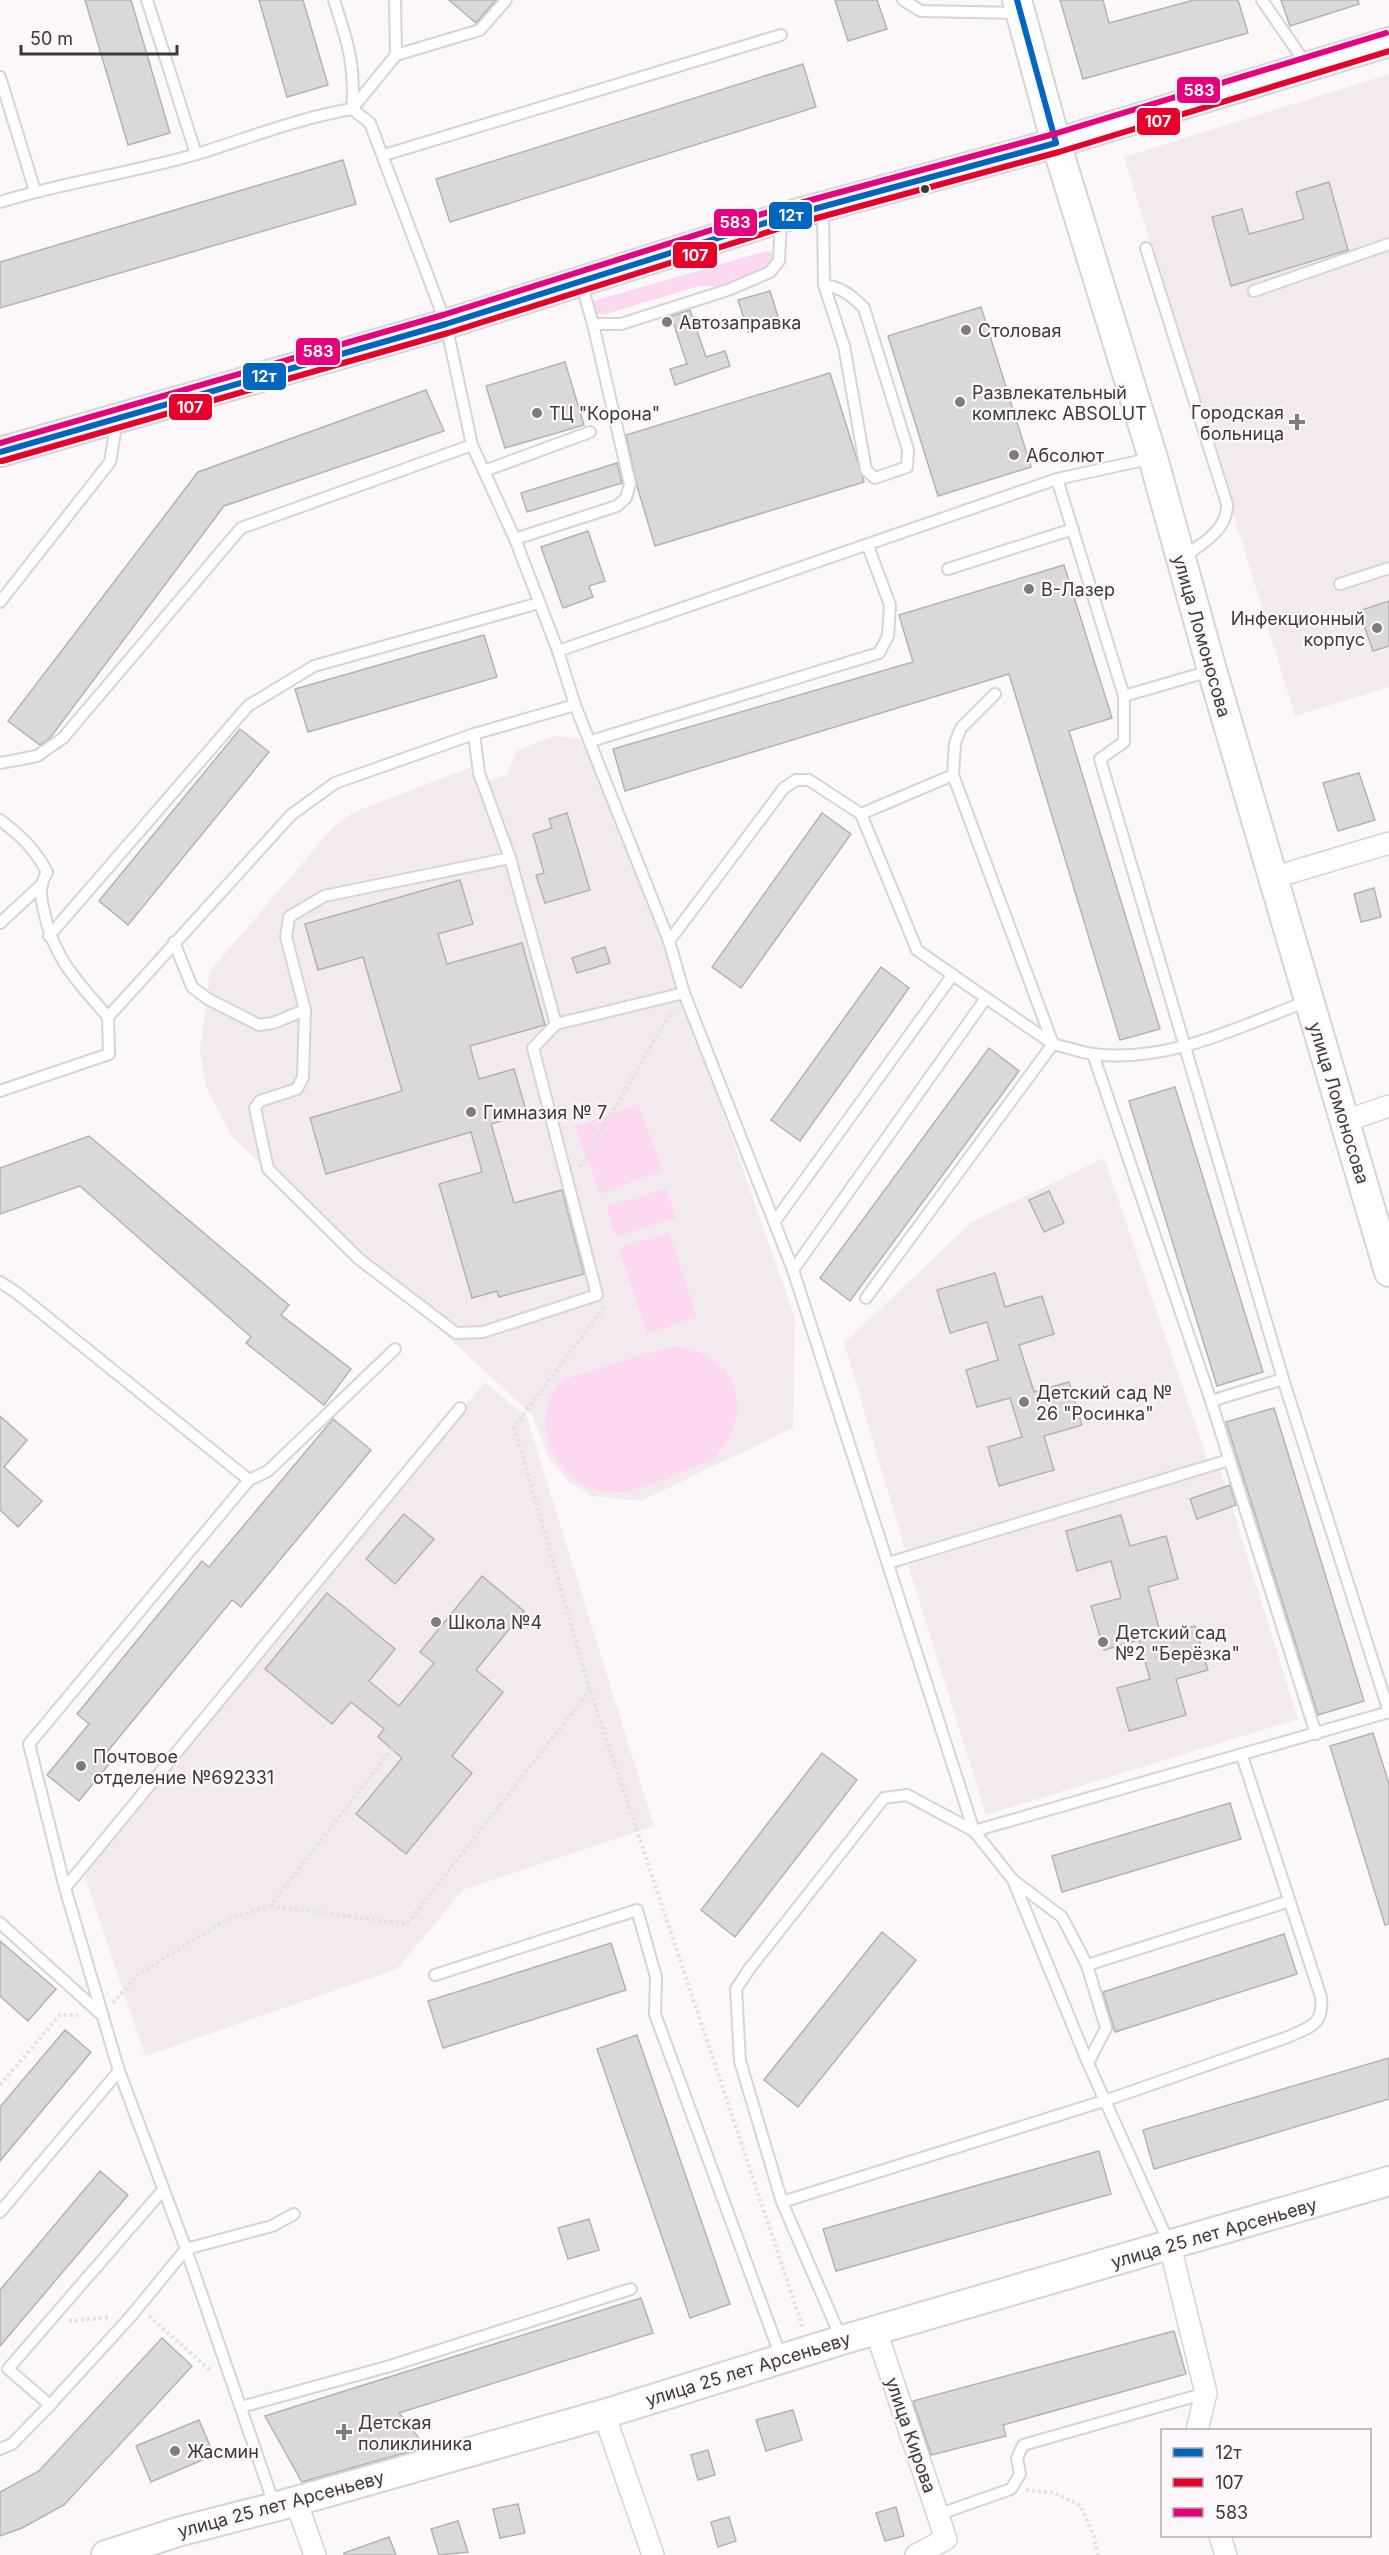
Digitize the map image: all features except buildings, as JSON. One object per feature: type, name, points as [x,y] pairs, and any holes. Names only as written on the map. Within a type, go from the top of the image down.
[{"type":"main road","name":"улица Ломоносова","points":[[1019,7],[1056,143],[1153,458],[1272,878],[1389,1272]]},
{"type":"main road","points":[[0,452],[446,324],[781,218],[1056,143],[1389,42]]},
{"type":"main road","name":"улица 25 лет Арсеньеву","points":[[107,2555],[181,2531],[286,2504],[604,2414],[781,2358],[1389,2181]]},
{"type":"main road","points":[[604,2414],[876,2331]]},
{"type":"street","points":[[1272,878],[1389,843]]},
{"type":"street","points":[[1346,1121],[1389,1106]]},
{"type":"street","points":[[1170,2246],[1206,2393],[1197,2429]]},
{"type":"street","name":"улица Кирова","points":[[876,2331],[946,2539],[916,2555]]},
{"type":"street","points":[[604,2414],[653,2555]]},
{"type":"street","points":[[286,2504],[315,2555]]},
{"type":"street","points":[[1221,2537],[1226,2555]]},
{"type":"lane","points":[[147,0],[196,154]]},
{"type":"lane","points":[[334,0],[351,56],[355,81],[352,110]]},
{"type":"lane","points":[[395,0],[396,55]]},
{"type":"lane","points":[[352,110],[396,55],[480,30],[506,0]]},
{"type":"lane","points":[[903,0],[921,11],[1019,7]]},
{"type":"lane","points":[[1262,0],[1308,67]]},
{"type":"lane","points":[[384,155],[781,35]]},
{"type":"lane","points":[[0,77],[35,191]]},
{"type":"lane","points":[[0,202],[35,191],[196,154],[313,115],[352,110],[370,123],[446,324],[472,445],[514,539],[558,651],[575,705],[669,941],[684,993],[793,1270],[974,1831],[1013,1880],[1062,1917],[1087,1965],[1106,2028],[1088,2063]]},
{"type":"lane","points":[[823,206],[824,285],[844,346],[866,470],[875,478],[907,467],[908,450],[864,308],[850,295],[835,286],[824,285]]},
{"type":"lane","points":[[593,324],[621,324],[728,290],[770,272],[779,261],[781,218]]},
{"type":"lane","points":[[1254,291],[1389,244]]},
{"type":"lane","points":[[1146,248],[1227,504],[1227,514],[1217,531],[1180,558]]},
{"type":"lane","points":[[514,539],[617,506],[628,492],[630,484],[593,324],[580,280]]},
{"type":"lane","points":[[0,602],[110,462],[117,419]]},
{"type":"lane","points":[[484,471],[590,432]]},
{"type":"lane","points":[[0,763],[37,756],[63,738],[241,528],[472,445]]},
{"type":"lane","points":[[558,651],[1057,479],[1153,458]]},
{"type":"lane","points":[[842,2340],[782,2202],[740,2061],[736,1989],[884,1798],[907,1795],[974,1831],[1389,1712],[1283,1379],[1101,759],[1124,742],[1124,696],[1057,479]]},
{"type":"lane","points":[[948,569],[1072,529]]},
{"type":"lane","points":[[591,741],[879,653],[888,636],[890,605],[868,546]]},
{"type":"lane","points":[[1340,584],[1389,568]]},
{"type":"lane","points":[[49,936],[248,706],[314,666],[539,603]]},
{"type":"lane","points":[[1124,696],[1212,670]]},
{"type":"lane","points":[[994,694],[961,728],[955,743],[953,776],[1053,1044]]},
{"type":"lane","points":[[108,1017],[291,815],[334,783],[474,734],[575,705]]},
{"type":"lane","points":[[474,734],[479,773],[510,858],[556,1024]]},
{"type":"lane","points":[[861,814],[953,776]]},
{"type":"lane","points":[[669,941],[784,788],[796,780],[809,780],[861,814],[917,950],[1053,1044],[1093,1054],[1139,1055],[1186,1046],[1308,1001]]},
{"type":"lane","points":[[0,820],[31,845],[47,872],[39,886],[0,923]]},
{"type":"lane","points":[[510,858],[324,897],[289,916],[286,937],[305,1010],[303,1077],[297,1089],[260,1101],[255,1107],[268,1169],[359,1259],[456,1333],[483,1332],[597,1295],[533,1048],[556,1024],[684,993]]},
{"type":"lane","points":[[0,1091],[109,1054],[108,1017],[62,962],[49,936],[39,886]]},
{"type":"lane","points":[[174,942],[192,987],[208,999],[259,1025],[273,1023],[305,1010]]},
{"type":"lane","points":[[775,1221],[952,976]]},
{"type":"lane","points":[[793,1270],[986,998]]},
{"type":"lane","points":[[866,1298],[1053,1044]]},
{"type":"lane","points":[[1093,1054],[1211,1401],[1316,1734]]},
{"type":"lane","points":[[0,1282],[17,1293],[249,1480]]},
{"type":"lane","points":[[286,2504],[241,2407],[186,2248],[119,2071],[65,1888],[29,1744],[249,1480],[268,1471],[395,1349]]},
{"type":"lane","points":[[1211,1401],[1283,1379]]},
{"type":"lane","points":[[65,1888],[460,1408]]},
{"type":"lane","points":[[888,1563],[1229,1460]]},
{"type":"lane","points":[[782,2202],[1107,2100],[1288,2037],[1315,2025],[1323,2012],[1321,1997],[1242,1756]]},
{"type":"lane","points":[[1013,1880],[1088,2063],[1107,2100],[1170,2246]]},
{"type":"lane","points":[[1087,1965],[1290,1901]]},
{"type":"lane","points":[[435,1975],[637,1910],[656,1977],[655,2014],[781,2358]]},
{"type":"lane","points":[[0,1923],[102,2015]]},
{"type":"lane","points":[[0,2212],[119,2071]]},
{"type":"lane","points":[[50,2405],[8,2368],[163,2190]]},
{"type":"lane","points":[[0,2449],[12,2444],[50,2405],[132,2314],[186,2248],[272,2226],[294,2214]]},
{"type":"lane","points":[[241,2407],[390,2366],[631,2289]]},
{"type":"lane","points":[[938,2515],[1011,2489],[1020,2474],[1017,2458],[1023,2445],[1206,2393]]},
{"type":"path","points":[[574,1176],[684,993]]},
{"type":"path","points":[[603,1300],[604,1310],[514,1427],[590,1690],[811,2350]]},
{"type":"path","points":[[0,2085],[60,2015],[102,2015],[138,1974],[226,1920],[270,1906],[407,1924],[590,1690]]},
{"type":"path","points":[[270,1906],[392,1749]]},
{"type":"path","points":[[47,2323],[132,2314],[150,2316],[236,2394]]},
{"type":"path","points":[[1011,2489],[1054,2493],[1080,2505],[1094,2536],[1098,2555]]},
{"type":"shaded area","name":"Городская больница","points":[[1389,74],[1389,687],[1295,716],[1124,157]]},
{"type":"shaded area","points":[[766,251],[772,252],[773,258],[760,274],[720,286],[699,286],[606,314],[598,314],[587,308],[587,303]]},
{"type":"shaded area","name":"Гимназия № 7","points":[[555,736],[581,739],[596,749],[795,1318],[793,1428],[641,1501],[592,1496],[569,1482],[549,1458],[532,1415],[232,1137],[206,1087],[200,1050],[210,971],[333,827],[354,812],[474,766],[489,781],[507,774],[517,750]]},
{"type":"shaded area","points":[[638,1104],[663,1171],[600,1194],[575,1127]]},
{"type":"shaded area","name":"Детский сад № 26 \"Росинка\"","points":[[1104,1158],[1208,1461],[905,1550],[844,1343],[972,1222]]},
{"type":"shaded area","points":[[666,1188],[676,1218],[616,1237],[606,1207]]},
{"type":"shaded area","points":[[669,1232],[697,1318],[647,1334],[619,1248]]},
{"type":"shaded area","points":[[678,1346],[699,1352],[716,1362],[728,1375],[735,1391],[737,1408],[734,1426],[726,1443],[712,1460],[630,1490],[601,1491],[582,1484],[566,1471],[554,1455],[547,1436],[546,1416],[551,1397],[563,1379]]},
{"type":"shaded area","name":"Школа №4","points":[[485,1382],[527,1418],[654,1826],[463,1890],[397,1969],[145,2056],[80,1862]]},
{"type":"shaded area","name":"Детский сад №2 \"Берёзка\"","points":[[1220,1469],[1298,1719],[986,1815],[908,1565]]},
{"type":"transit line","name":"12т","points":[[1017,0],[1056,143]]},
{"type":"transit line","name":"583","points":[[0,443],[443,315],[778,209],[1054,134],[1386,33]]},
{"type":"transit line","name":"107","points":[[2,461],[448,333],[784,227],[1059,152],[1389,51]]},
{"type":"transit line","name":"12т","points":[[0,452],[446,324],[781,218],[1056,143]]},
{"type":"place","name":"Автозаправка","points":[[667,322]]},
{"type":"place","name":"Столовая","points":[[966,330]]},
{"type":"place","name":"Развлекательный комплекс ABSOLUT","points":[[960,402]]},
{"type":"place","name":"ТЦ \"Корона\"","points":[[537,413]]},
{"type":"place","name":"Городская больница","points":[[1297,422]]},
{"type":"place","name":"Абсолют","points":[[1014,455]]},
{"type":"place","name":"В-Лазер","points":[[1029,589]]},
{"type":"place","name":"Инфекционный корпус","points":[[1377,628]]},
{"type":"place","name":"Гимназия № 7","points":[[471,1112]]},
{"type":"place","name":"Детский сад № 26 \"Росинка\"","points":[[1024,1402]]},
{"type":"place","name":"Школа №4","points":[[436,1622]]},
{"type":"place","name":"Детский сад №2 \"Берёзка\"","points":[[1103,1642]]},
{"type":"place","name":"Почтовое отделение №692331","points":[[81,1766]]},
{"type":"place","name":"Детская поликлиника","points":[[344,2432]]},
{"type":"place","name":"Жасмин","points":[[175,2451]]}]
